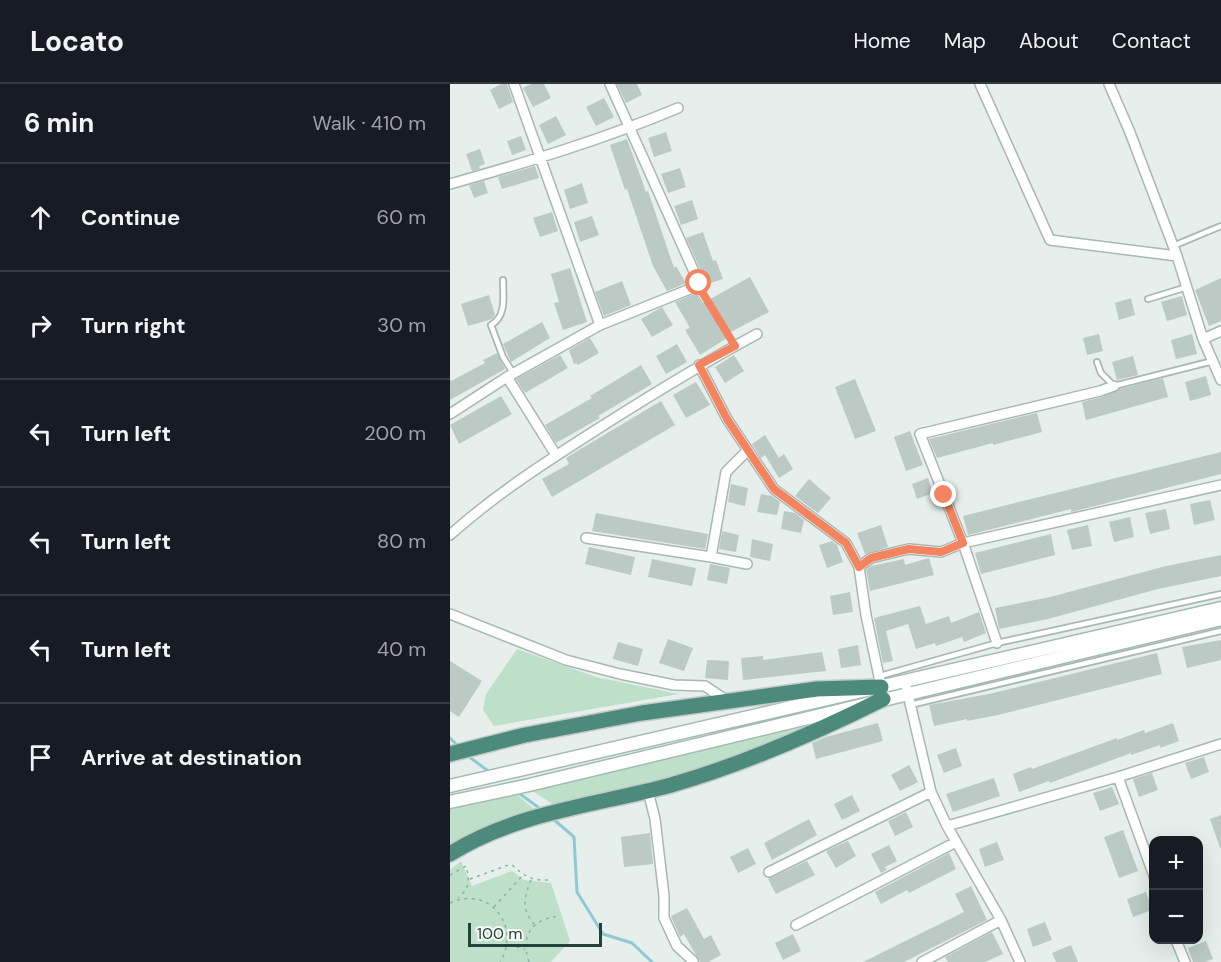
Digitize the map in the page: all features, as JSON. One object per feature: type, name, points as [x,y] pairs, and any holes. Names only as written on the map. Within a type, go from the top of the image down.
[{"type":"highway","points":[[450,754],[525,735],[642,713],[817,689],[881,688]]},
{"type":"highway","points":[[450,854],[489,834],[532,819],[648,791],[738,762],[829,726],[881,688]]},
{"type":"main road","points":[[908,693],[1221,608]]},
{"type":"main road","points":[[450,786],[881,688],[908,693],[1221,619]]},
{"type":"main road","points":[[450,802],[529,784],[881,688]]},
{"type":"street","points":[[514,84],[600,325]]},
{"type":"street","points":[[450,414],[510,375],[600,325],[699,287],[610,84]]},
{"type":"street","points":[[980,84],[1050,240],[1177,256]]},
{"type":"street","points":[[1109,84],[1177,256],[1203,339],[1221,380]]},
{"type":"street","points":[[450,184],[541,158],[631,128],[678,108]]},
{"type":"street","points":[[1203,339],[1221,331]]},
{"type":"street","points":[[450,535],[482,507],[556,455],[699,365],[757,334]]},
{"type":"street","points":[[699,365],[727,419],[774,489],[846,543],[859,567],[881,688]]},
{"type":"street","points":[[510,375],[556,455]]},
{"type":"street","points":[[998,643],[963,543],[920,434],[1100,392],[1114,386]]},
{"type":"street","points":[[711,557],[726,472],[748,450]]},
{"type":"street","points":[[859,567],[871,558],[900,551],[909,549],[941,552],[963,543],[1221,485]]},
{"type":"street","points":[[586,538],[747,564]]},
{"type":"street","points":[[450,614],[567,660],[674,685],[705,686],[729,702]]},
{"type":"street","points":[[908,693],[931,792],[947,826],[1001,920],[1020,962]]},
{"type":"street","points":[[947,826],[1118,777],[1219,744],[1221,756]]},
{"type":"street","points":[[1118,777],[1149,862]]},
{"type":"street","points":[[648,791],[655,819],[664,896],[664,918],[677,946],[693,961]]},
{"type":"street","points":[[769,872],[931,792]]},
{"type":"street","points":[[796,926],[956,842]]},
{"type":"street","points":[[922,962],[1001,920]]},
{"type":"street","points":[[1178,944],[1185,962]]},
{"type":"lane","points":[[1173,246],[1221,226]]},
{"type":"lane","points":[[503,280],[503,309],[498,321],[491,325],[510,375]]},
{"type":"lane","points":[[1148,299],[1187,287]]},
{"type":"lane","points":[[1097,362],[1101,373],[1114,386],[1214,361]]},
{"type":"lane","points":[[881,688],[998,643],[1221,594]]},
{"type":"lane","points":[[908,693],[1221,632]]},
{"type":"path","points":[[699,287],[735,346]]},
{"type":"path","points":[[470,879],[511,864],[522,875],[531,879],[549,880]]},
{"type":"path","points":[[450,875],[466,866],[470,879],[467,890],[450,903]]},
{"type":"path","points":[[494,907],[522,875]]},
{"type":"path","points":[[531,879],[525,893],[524,907],[534,924]]},
{"type":"path","points":[[457,899],[470,898],[483,901],[494,907],[502,917],[507,929],[507,945],[500,962]]},
{"type":"path","points":[[529,962],[525,949],[526,938],[534,924],[545,917],[559,916]]},
{"type":"path","points":[[507,945],[525,949]]},
{"type":"green space","points":[[517,649],[596,677],[679,694],[494,726],[483,710],[486,694]]},
{"type":"green space","points":[[827,722],[669,779],[554,805],[528,788]]},
{"type":"green space","points":[[513,791],[536,811],[450,846],[450,807]]},
{"type":"green space","points":[[461,861],[472,886],[512,871],[524,880],[551,883],[570,941],[551,962],[450,962],[450,870]]},
{"type":"building","points":[[501,84],[507,84],[513,102],[499,109],[490,90]]},
{"type":"building","points":[[531,84],[544,84],[551,98],[533,107],[523,88]]},
{"type":"building","points":[[617,84],[637,84],[642,95],[626,103]]},
{"type":"building","points":[[604,98],[614,117],[596,126],[586,107]]},
{"type":"building","points":[[556,116],[566,135],[548,144],[539,125]]},
{"type":"building","points":[[666,132],[672,151],[654,157],[648,138]]},
{"type":"building","points":[[521,136],[526,150],[512,155],[507,141]]},
{"type":"building","points":[[627,139],[646,192],[648,191],[674,268],[676,266],[686,283],[667,291],[653,266],[610,145]]},
{"type":"building","points":[[480,149],[485,164],[479,166],[480,169],[472,171],[466,154]]},
{"type":"building","points":[[535,166],[539,178],[502,189],[498,177]]},
{"type":"building","points":[[680,168],[686,187],[668,193],[661,174]]},
{"type":"building","points":[[484,181],[488,193],[474,198],[469,185]]},
{"type":"building","points":[[582,183],[588,203],[570,209],[564,190]]},
{"type":"building","points":[[692,200],[698,219],[681,225],[674,206]]},
{"type":"building","points":[[552,212],[558,231],[540,237],[533,218]]},
{"type":"building","points":[[592,216],[599,235],[580,242],[574,222]]},
{"type":"building","points":[[703,232],[713,261],[716,260],[723,279],[707,284],[686,238]]},
{"type":"building","points":[[570,268],[587,322],[563,330],[554,303],[559,302],[551,274]]},
{"type":"building","points":[[750,277],[769,312],[725,335],[727,338],[700,355],[685,330],[690,328],[675,302],[697,293],[703,303]]},
{"type":"building","points":[[1221,278],[1221,321],[1209,326],[1195,290]]},
{"type":"building","points":[[622,281],[631,305],[604,316],[595,292]]},
{"type":"building","points":[[489,295],[495,315],[492,319],[468,326],[461,304]]},
{"type":"building","points":[[1182,296],[1187,315],[1167,321],[1161,302]]},
{"type":"building","points":[[1131,298],[1135,315],[1119,320],[1115,303]]},
{"type":"building","points":[[662,307],[673,325],[652,337],[641,319]]},
{"type":"building","points":[[542,322],[550,338],[511,362],[503,344]]},
{"type":"building","points":[[1099,334],[1103,351],[1087,355],[1083,338]]},
{"type":"building","points":[[1192,334],[1197,354],[1176,359],[1171,340]]},
{"type":"building","points":[[590,338],[599,353],[578,365],[574,364],[569,350]]},
{"type":"building","points":[[677,344],[687,362],[666,374],[656,356]]},
{"type":"building","points":[[497,353],[505,369],[450,400],[450,379],[451,381],[485,363],[483,360]]},
{"type":"building","points":[[560,355],[568,368],[525,393],[516,379]]},
{"type":"building","points":[[734,355],[744,371],[725,383],[715,367]]},
{"type":"building","points":[[1133,356],[1138,375],[1117,380],[1112,362]]},
{"type":"building","points":[[641,365],[652,384],[556,443],[545,425],[592,398],[590,396]]},
{"type":"building","points":[[1206,376],[1211,395],[1190,401],[1185,382]]},
{"type":"building","points":[[1163,378],[1168,397],[1086,420],[1082,402]]},
{"type":"building","points":[[855,379],[876,431],[855,439],[835,387]]},
{"type":"building","points":[[696,382],[710,405],[686,418],[673,395]]},
{"type":"building","points":[[501,396],[512,414],[459,444],[450,425]]},
{"type":"building","points":[[661,401],[675,425],[552,497],[542,479],[569,464],[566,458],[569,456]]},
{"type":"building","points":[[1037,413],[1042,432],[993,445],[993,443],[937,458],[929,439]]},
{"type":"building","points":[[910,431],[923,465],[906,471],[894,437]]},
{"type":"building","points":[[765,435],[779,458],[784,454],[793,469],[779,478],[765,455],[761,458],[752,444]]},
{"type":"building","points":[[1221,452],[1221,474],[968,535],[963,516]]},
{"type":"building","points":[[928,478],[933,493],[917,499],[912,484]]},
{"type":"building","points":[[809,479],[831,498],[818,513],[795,496]]},
{"type":"building","points":[[731,484],[748,488],[745,506],[728,502]]},
{"type":"building","points":[[761,494],[772,496],[780,502],[777,515],[757,512]]},
{"type":"building","points":[[1210,500],[1215,520],[1194,525],[1190,504]]},
{"type":"building","points":[[1166,509],[1170,529],[1150,534],[1145,513]]},
{"type":"building","points":[[784,511],[795,513],[804,520],[801,533],[781,529]]},
{"type":"building","points":[[596,513],[708,534],[705,549],[592,531]]},
{"type":"building","points":[[1130,517],[1134,537],[1114,542],[1109,522]]},
{"type":"building","points":[[881,525],[888,547],[865,554],[857,533]]},
{"type":"building","points":[[1088,525],[1092,546],[1072,550],[1067,530]]},
{"type":"building","points":[[722,531],[739,535],[736,552],[719,549]]},
{"type":"building","points":[[1051,534],[1055,555],[981,574],[975,553]]},
{"type":"building","points":[[752,539],[773,544],[770,561],[750,557]]},
{"type":"building","points":[[832,541],[837,545],[843,562],[827,568],[819,545]]},
{"type":"building","points":[[589,547],[635,557],[631,575],[585,564]]},
{"type":"building","points":[[1221,555],[1221,576],[1158,589],[1048,619],[999,629],[995,608],[1050,597],[1166,566]]},
{"type":"building","points":[[929,558],[934,575],[870,591],[866,570],[871,566],[904,559],[905,565]]},
{"type":"building","points":[[652,559],[696,568],[692,586],[648,577]]},
{"type":"building","points":[[710,564],[730,568],[727,584],[707,580]]},
{"type":"building","points":[[850,592],[853,612],[833,615],[830,596]]},
{"type":"building","points":[[920,606],[926,624],[949,616],[951,623],[979,612],[986,633],[964,642],[962,637],[936,646],[935,643],[916,649],[908,624],[886,631],[893,661],[883,663],[874,618]]},
{"type":"building","points":[[668,639],[693,648],[684,671],[659,663]]},
{"type":"building","points":[[1221,640],[1221,660],[1187,668],[1182,647]]},
{"type":"building","points":[[618,642],[643,649],[638,666],[613,659]]},
{"type":"building","points":[[858,645],[861,665],[841,668],[838,649]]},
{"type":"building","points":[[822,652],[826,671],[743,680],[741,658],[763,656],[763,660]]},
{"type":"building","points":[[1157,653],[1162,674],[998,715],[934,726],[929,705],[989,694]]},
{"type":"building","points":[[707,660],[729,661],[728,680],[705,678]]},
{"type":"building","points":[[450,661],[482,681],[459,717],[450,711]]},
{"type":"building","points":[[878,723],[883,741],[816,759],[812,743]]},
{"type":"building","points":[[1173,723],[1179,741],[1160,748],[1160,745],[1131,755],[1131,753],[1019,792],[1013,774],[1117,738],[1117,740],[1144,730],[1145,733]]},
{"type":"building","points":[[956,748],[962,766],[944,773],[937,755]]},
{"type":"building","points":[[1204,757],[1209,772],[1191,779],[1185,763]]},
{"type":"building","points":[[909,765],[918,782],[900,791],[891,775]]},
{"type":"building","points":[[1152,773],[1158,790],[1139,797],[1133,779]]},
{"type":"building","points":[[994,778],[1000,796],[953,812],[946,794]]},
{"type":"building","points":[[1112,787],[1119,804],[1100,811],[1093,793]]},
{"type":"building","points":[[852,795],[860,811],[842,820],[834,804]]},
{"type":"building","points":[[906,812],[913,827],[895,836],[888,821]]},
{"type":"building","points":[[1221,815],[1221,847],[1220,848],[1210,819]]},
{"type":"building","points":[[809,819],[817,835],[772,860],[764,843]]},
{"type":"building","points":[[1123,830],[1138,871],[1119,878],[1104,837]]},
{"type":"building","points":[[650,833],[653,864],[624,867],[621,837]]},
{"type":"building","points":[[848,841],[856,856],[836,868],[826,851]]},
{"type":"building","points":[[997,842],[1004,860],[985,867],[979,849]]},
{"type":"building","points":[[889,845],[897,861],[885,867],[887,870],[881,873],[871,854]]},
{"type":"building","points":[[748,848],[756,864],[738,873],[730,857]]},
{"type":"building","points":[[949,853],[956,869],[909,893],[907,890],[881,904],[875,892]]},
{"type":"building","points":[[807,861],[815,875],[776,894],[768,879]]},
{"type":"building","points":[[971,886],[987,920],[904,962],[863,962],[964,912],[955,894]]},
{"type":"building","points":[[1146,892],[1149,911],[1133,917],[1127,899]]},
{"type":"building","points":[[687,908],[704,939],[711,935],[721,955],[708,962],[700,962],[684,934],[680,937],[671,916]]},
{"type":"building","points":[[1045,922],[1052,940],[1033,947],[1027,929]]},
{"type":"building","points":[[992,932],[1003,954],[985,962],[948,962],[945,957]]},
{"type":"building","points":[[793,934],[801,951],[783,960],[775,943]]},
{"type":"building","points":[[1206,941],[1213,959],[1193,962],[1188,948]]},
{"type":"building","points":[[1071,945],[1078,962],[1056,962],[1052,953]]},
{"type":"waterway","points":[[450,738],[459,747]]},
{"type":"waterway","points":[[468,756],[491,773]]},
{"type":"waterway","points":[[516,791],[542,810]]},
{"type":"waterway","points":[[552,818],[574,837],[577,892],[603,934],[632,943],[652,962]]},
{"type":"route","points":[[699,283],[699,287],[735,346],[699,365],[727,419],[774,489],[846,543],[859,567],[871,558],[900,551],[909,549],[941,552],[963,543],[944,495]]}]
